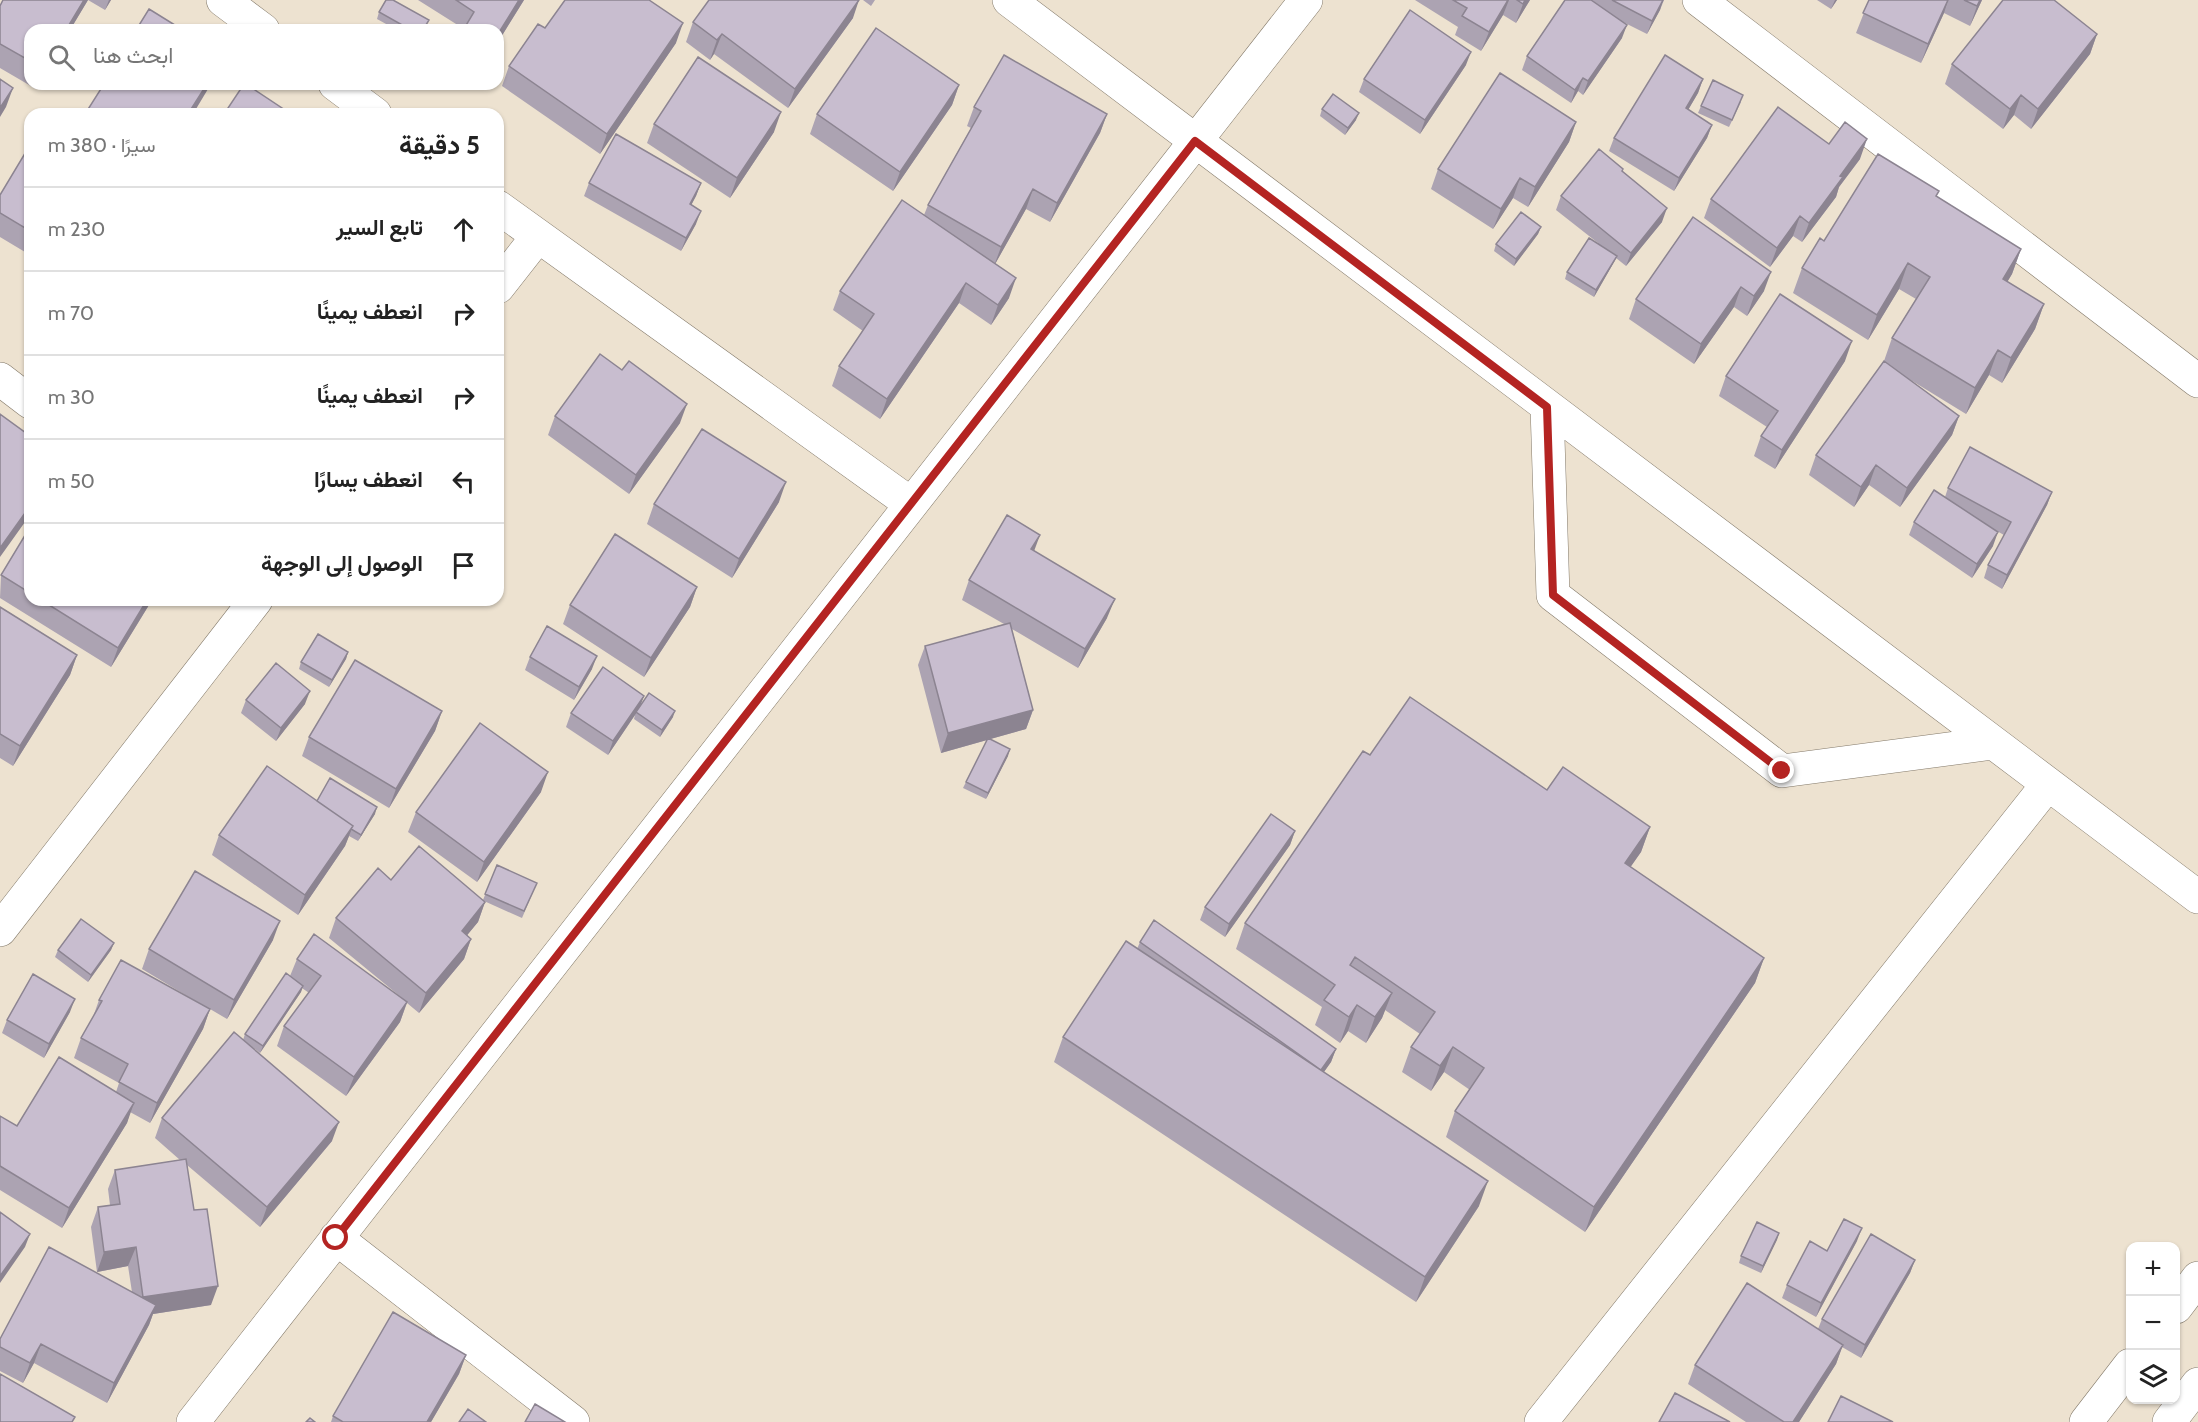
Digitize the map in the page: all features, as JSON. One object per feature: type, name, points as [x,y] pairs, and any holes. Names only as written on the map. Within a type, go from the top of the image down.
[{"type":"street","points":[[223,0],[255,24]]},
{"type":"street","points":[[1009,0],[2198,897]]},
{"type":"street","points":[[192,1422],[1306,0]]},
{"type":"street","points":[[1699,0],[2198,381]]},
{"type":"street","points":[[343,90],[367,108]]},
{"type":"street","points":[[504,211],[911,504]]},
{"type":"street","points":[[504,279],[537,236]]},
{"type":"street","points":[[0,380],[24,398]]},
{"type":"street","points":[[1547,407],[1553,595],[1782,771],[1993,743]]},
{"type":"street","points":[[0,930],[251,606]]},
{"type":"street","points":[[1541,1422],[2048,784]]},
{"type":"street","points":[[336,1238],[573,1422]]},
{"type":"street","points":[[2180,1301],[2198,1278]]},
{"type":"street","points":[[2086,1422],[2126,1370]]},
{"type":"street","points":[[2169,1422],[2198,1384]]},
{"type":"building","points":[[3,0],[84,0],[70,24],[24,24],[24,58],[0,44],[0,6]]},
{"type":"building","points":[[386,0],[393,0],[429,20],[427,24],[400,24],[379,12]]},
{"type":"building","points":[[456,0],[519,0],[504,24],[467,24],[474,12]]},
{"type":"building","points":[[565,0],[649,0],[683,23],[607,134],[509,66],[538,24],[545,28]]},
{"type":"building","points":[[709,0],[859,0],[795,89],[722,34],[717,40],[693,22]]},
{"type":"building","points":[[1453,0],[1508,0],[1489,32],[1462,16],[1467,8]]},
{"type":"building","points":[[1565,0],[1591,0],[1627,25],[1588,81],[1583,78],[1575,90],[1527,56]]},
{"type":"building","points":[[1612,0],[1663,0],[1652,21]]},
{"type":"building","points":[[1869,0],[1948,0],[1928,44],[1863,13]]},
{"type":"building","points":[[1964,0],[1980,0],[1977,6]]},
{"type":"building","points":[[2003,0],[2054,0],[2097,34],[2038,109],[2021,95],[2010,109],[1952,64]]},
{"type":"building","points":[[149,9],[173,24],[140,24]]},
{"type":"building","points":[[1410,10],[1471,52],[1425,120],[1364,79]]},
{"type":"building","points":[[876,28],[959,85],[900,172],[817,114]]},
{"type":"building","points":[[1004,55],[1107,114],[1057,203],[1033,189],[1001,247],[928,205],[981,111],[974,107]]},
{"type":"building","points":[[1665,55],[1703,79],[1686,108],[1712,125],[1679,178],[1614,138]]},
{"type":"building","points":[[698,57],[781,112],[737,178],[654,124]]},
{"type":"building","points":[[1500,73],[1576,122],[1535,187],[1520,178],[1501,209],[1438,169]]},
{"type":"building","points":[[0,79],[13,88],[0,108]]},
{"type":"building","points":[[1713,80],[1743,95],[1732,120],[1701,106]]},
{"type":"building","points":[[100,90],[203,90],[192,108],[89,108]]},
{"type":"building","points":[[240,90],[255,90],[282,108],[228,108]]},
{"type":"building","points":[[1333,94],[1359,113],[1348,128],[1322,109]]},
{"type":"building","points":[[1778,107],[1829,144],[1845,122],[1867,139],[1840,176],[1843,177],[1809,223],[1800,216],[1777,248],[1711,199]]},
{"type":"building","points":[[616,134],[701,183],[690,204],[701,211],[686,238],[589,183]]},
{"type":"building","points":[[1599,149],[1667,208],[1631,253],[1561,196]]},
{"type":"building","points":[[1878,154],[1939,191],[1936,196],[2021,249],[2003,279],[2044,304],[2011,358],[1998,350],[1975,388],[1892,338],[1930,277],[1908,263],[1877,315],[1802,268],[1820,238],[1824,241]]},
{"type":"building","points":[[24,155],[24,227],[0,213],[0,195]]},
{"type":"building","points":[[902,200],[1016,278],[998,305],[966,283],[887,399],[839,366],[874,314],[840,291]]},
{"type":"building","points":[[1521,212],[1541,227],[1516,259],[1496,244]]},
{"type":"building","points":[[1693,217],[1771,272],[1754,296],[1741,287],[1701,344],[1636,299]]},
{"type":"building","points":[[1589,238],[1617,256],[1596,290],[1567,272]]},
{"type":"building","points":[[1780,294],[1852,341],[1782,450],[1761,436],[1778,411],[1726,376]]},
{"type":"building","points":[[600,354],[622,370],[629,361],[687,404],[636,475],[555,416]]},
{"type":"building","points":[[1884,361],[1959,416],[1907,488],[1876,465],[1861,487],[1816,455]]},
{"type":"building","points":[[0,414],[24,432],[24,514],[0,548]]},
{"type":"building","points":[[702,429],[786,482],[739,559],[654,504]]},
{"type":"building","points":[[1970,447],[2052,492],[2007,575],[1988,565],[2011,522],[1948,488]]},
{"type":"building","points":[[1934,490],[1998,532],[1977,564],[1914,522]]},
{"type":"building","points":[[1007,515],[1040,535],[1031,549],[1115,599],[1085,649],[969,580]]},
{"type":"building","points":[[615,534],[697,587],[651,658],[570,605]]},
{"type":"building","points":[[24,537],[24,589],[1,575]]},
{"type":"building","points":[[51,606],[143,606],[118,648]]},
{"type":"building","points":[[0,607],[77,655],[20,746],[0,734]]},
{"type":"building","points":[[1010,623],[1033,710],[948,733],[925,646]]},
{"type":"building","points":[[547,626],[597,656],[579,687],[530,657]]},
{"type":"building","points":[[318,634],[348,652],[332,680],[301,662]]},
{"type":"building","points":[[355,660],[442,711],[396,789],[309,737]]},
{"type":"building","points":[[276,663],[310,691],[281,728],[246,700]]},
{"type":"building","points":[[603,667],[644,696],[613,741],[571,713]]},
{"type":"building","points":[[649,693],[675,711],[662,730],[636,712]]},
{"type":"building","points":[[1410,697],[1547,790],[1563,767],[1650,827],[1625,863],[1764,958],[1594,1207],[1455,1111],[1484,1068],[1453,1047],[1440,1066],[1411,1047],[1435,1012],[1355,957],[1350,965],[1392,993],[1375,1017],[1357,1005],[1349,1017],[1324,1000],[1335,985],[1245,923],[1363,751],[1370,755]]},
{"type":"building","points":[[480,723],[548,772],[484,862],[416,812]]},
{"type":"building","points":[[988,738],[1010,749],[988,793],[966,782]]},
{"type":"building","points":[[267,766],[353,826],[305,895],[219,835]]},
{"type":"building","points":[[330,778],[377,807],[361,835],[351,829],[353,826],[317,801]]},
{"type":"building","points":[[1271,814],[1295,831],[1229,924],[1205,907]]},
{"type":"building","points":[[419,846],[485,902],[462,931],[471,939],[426,993],[336,918],[378,868],[391,880]]},
{"type":"building","points":[[497,865],[537,883],[524,911],[485,894]]},
{"type":"building","points":[[195,871],[280,921],[234,1000],[149,949]]},
{"type":"building","points":[[81,919],[114,943],[91,975],[58,950]]},
{"type":"building","points":[[1154,920],[1336,1049],[1321,1070],[1140,942]]},
{"type":"building","points":[[314,934],[407,1002],[354,1077],[284,1026],[321,976],[297,959]]},
{"type":"building","points":[[1126,941],[1488,1181],[1425,1277],[1063,1037]]},
{"type":"building","points":[[121,960],[210,1009],[157,1103],[119,1082],[128,1064],[81,1038],[102,1001],[99,1000]]},
{"type":"building","points":[[286,973],[303,986],[263,1046],[245,1034]]},
{"type":"building","points":[[33,974],[75,999],[49,1044],[7,1020]]},
{"type":"building","points":[[234,1032],[339,1122],[267,1207],[162,1118]]},
{"type":"building","points":[[59,1057],[134,1103],[69,1208],[0,1166],[0,1116],[17,1126]]},
{"type":"building","points":[[186,1159],[194,1210],[207,1209],[218,1286],[143,1297],[136,1247],[104,1252],[98,1207],[120,1204],[115,1170]]},
{"type":"building","points":[[0,1212],[30,1234],[0,1276]]},
{"type":"building","points":[[1844,1219],[1862,1228],[1821,1303],[1787,1285],[1810,1241],[1827,1251]]},
{"type":"building","points":[[1757,1222],[1779,1233],[1763,1266],[1741,1256]]},
{"type":"building","points":[[1871,1234],[1915,1260],[1865,1345],[1822,1319]]},
{"type":"building","points":[[49,1247],[156,1305],[114,1383],[41,1344],[30,1363],[0,1347],[0,1339]]},
{"type":"building","points":[[1747,1283],[1843,1345],[1793,1422],[1784,1422],[1695,1365]]},
{"type":"building","points":[[393,1312],[466,1355],[427,1422],[343,1422],[333,1416]]},
{"type":"building","points":[[0,1374],[75,1417],[72,1422],[0,1422]]},
{"type":"building","points":[[1675,1393],[1730,1422],[1659,1422]]},
{"type":"building","points":[[1841,1396],[1893,1422],[1828,1422]]},
{"type":"building","points":[[535,1404],[565,1422],[525,1422]]},
{"type":"building","points":[[468,1409],[486,1422],[459,1422]]},
{"type":"route","points":[[336,1238],[1195,141],[1547,407],[1553,595],[1782,771]]}]
